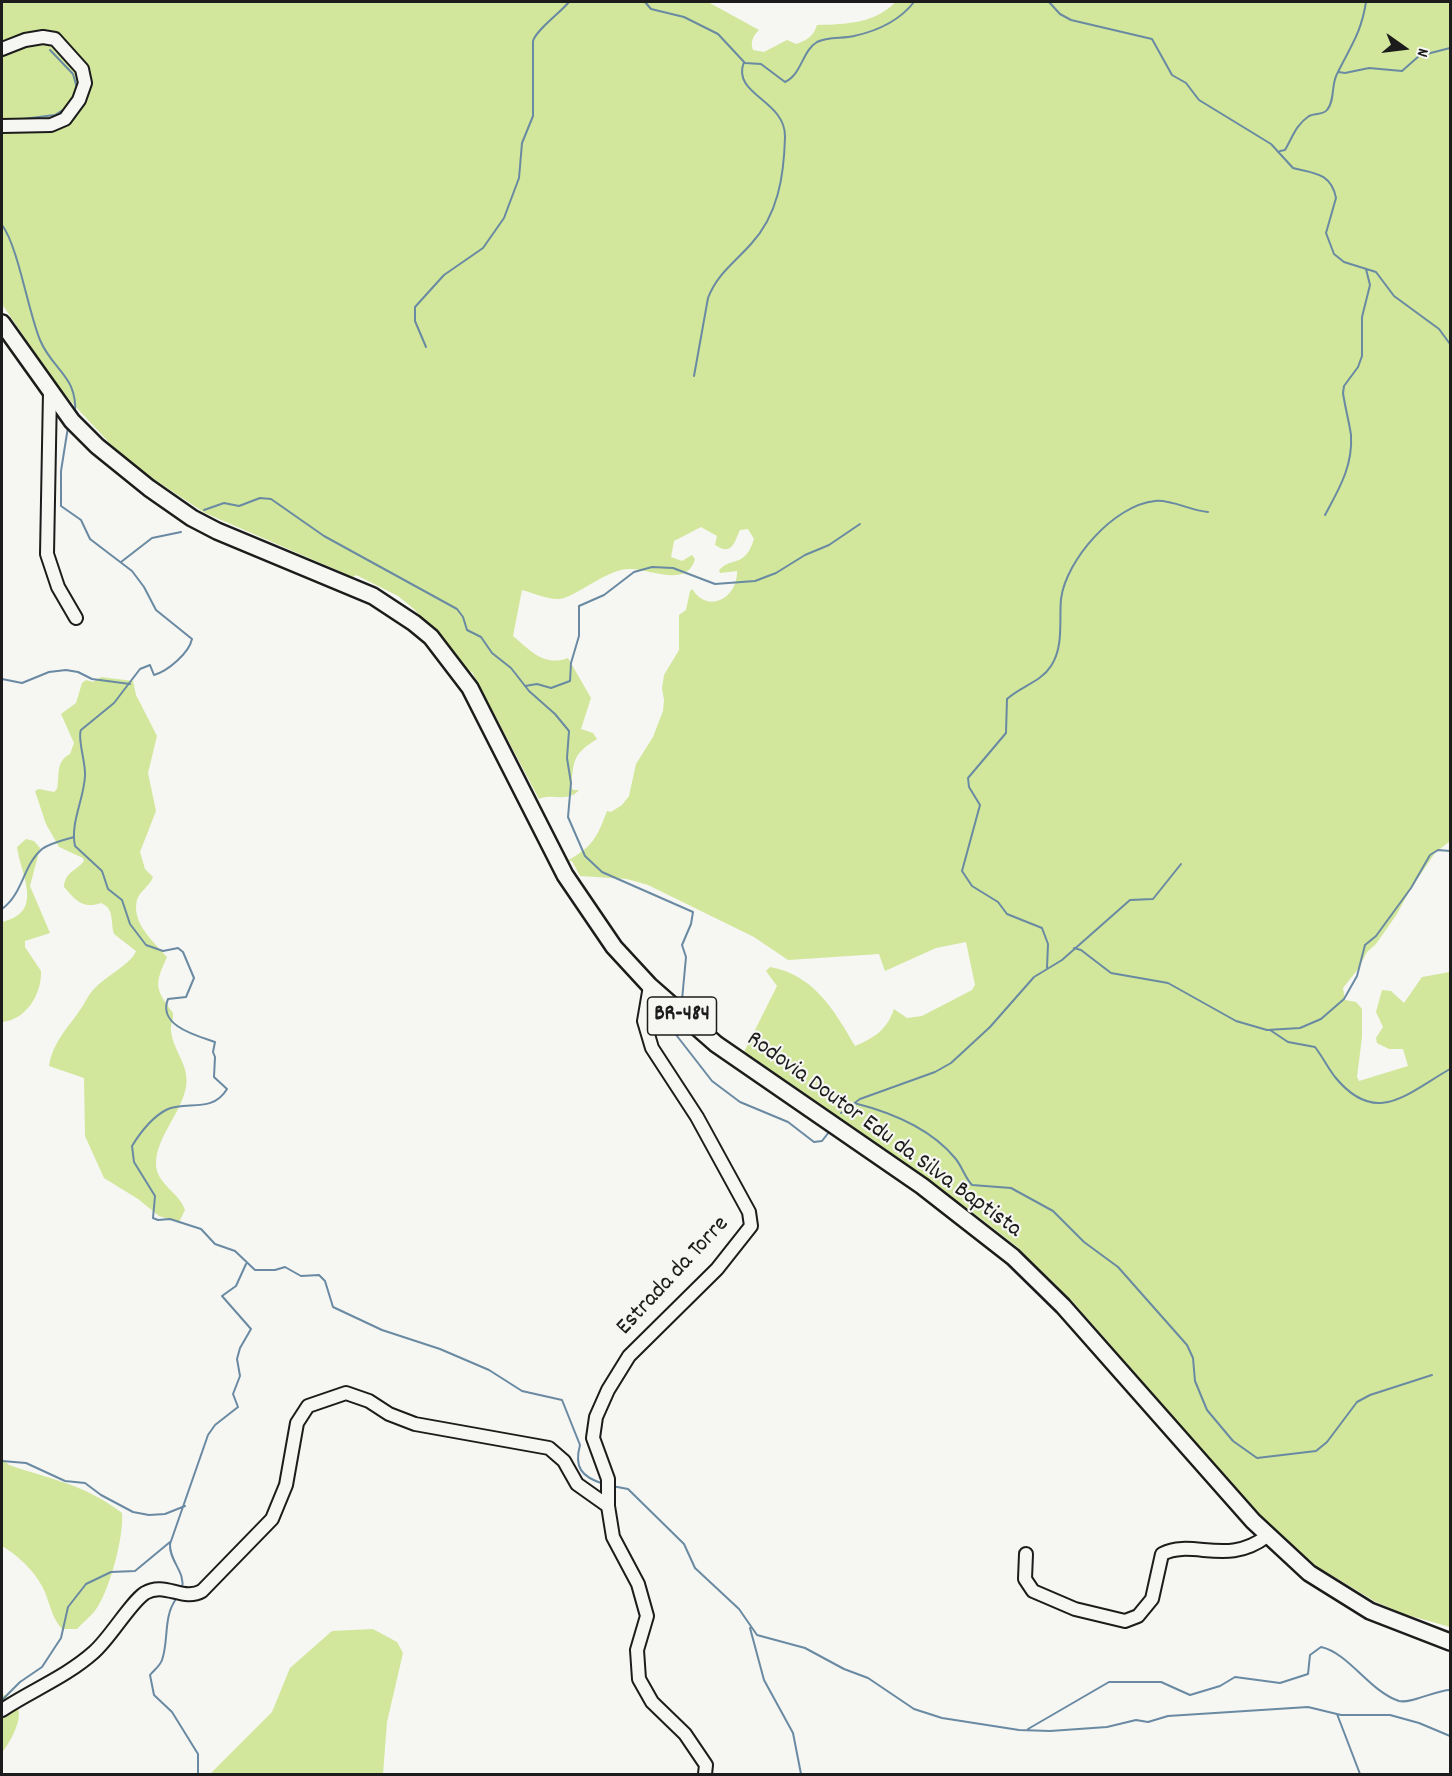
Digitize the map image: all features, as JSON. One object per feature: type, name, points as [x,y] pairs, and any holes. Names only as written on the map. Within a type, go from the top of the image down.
[{"type":"main road","name":"Rodovia Doutor Edu da Silva Baptista","points":[[2,323],[72,421],[97,446],[148,488],[192,518],[373,596],[414,623],[431,638],[470,688],[565,875],[614,946],[650,987],[716,1044],[922,1186],[1013,1257],[1063,1306],[1267,1536],[1309,1573],[1332,1589],[1388,1618],[1450,1642]]},
{"type":"street","points":[[2,49],[25,40],[43,37],[55,39],[82,69],[85,83],[79,100],[65,119],[51,125],[2,126]]},
{"type":"street","points":[[50,393],[47,554],[58,587],[76,618]]},
{"type":"street","name":"Estrada da Torre","points":[[650,987],[644,1021],[652,1048],[697,1117],[749,1212],[751,1226],[717,1269],[629,1356],[608,1390],[596,1417],[592,1438],[608,1483],[608,1506],[614,1537],[638,1584],[647,1616],[637,1650],[639,1680],[652,1702],[685,1734],[706,1766],[705,1774]]},
{"type":"street","points":[[2,1710],[77,1666],[116,1629],[143,1594],[164,1588],[186,1595],[194,1595],[202,1591],[272,1519],[286,1485],[293,1436],[301,1415],[308,1406],[346,1393],[369,1401],[389,1414],[415,1424],[549,1448],[564,1461],[577,1484],[608,1506]]},
{"type":"street","points":[[1026,1554],[1025,1579],[1033,1591],[1083,1612],[1125,1621],[1138,1616],[1152,1599],[1162,1554],[1182,1550],[1238,1550],[1256,1544],[1267,1536]]},
{"type":"green space","points":[[2,2],[708,2],[759,30],[753,39],[752,47],[753,50],[764,52],[787,40],[796,44],[803,41],[812,35],[817,25],[869,19],[896,2],[1450,2],[1450,841],[1435,853],[1397,914],[1376,944],[1367,952],[1358,969],[1343,988],[1345,1000],[1356,1002],[1362,1009],[1362,1037],[1357,1077],[1359,1081],[1408,1066],[1403,1049],[1389,1049],[1377,1043],[1376,1038],[1383,1027],[1376,1012],[1382,990],[1391,991],[1404,1003],[1422,977],[1450,972],[1450,1627],[1404,1614],[1376,1602],[1306,1560],[1262,1519],[1072,1301],[1016,1246],[971,1211],[744,1052],[777,986],[766,971],[770,967],[799,977],[811,986],[831,1007],[855,1046],[884,1028],[894,1009],[907,1018],[922,1016],[972,990],[975,985],[966,942],[936,948],[885,971],[879,954],[788,960],[754,937],[648,885],[627,879],[580,876],[572,861],[567,861],[593,841],[607,811],[611,812],[622,805],[629,796],[636,764],[653,737],[663,711],[664,675],[679,650],[679,615],[686,610],[692,589],[706,601],[714,602],[728,595],[736,580],[737,571],[720,573],[719,570],[747,554],[754,539],[748,529],[740,530],[729,549],[715,545],[717,536],[701,527],[674,541],[671,557],[682,561],[692,555],[695,559],[691,568],[684,573],[666,575],[629,569],[620,570],[565,598],[558,599],[522,590],[513,636],[532,652],[545,659],[568,658],[591,698],[581,729],[593,733],[597,739],[579,753],[574,763],[571,787],[573,790],[579,790],[570,796],[539,799],[472,672],[466,670],[414,609],[398,596],[356,575],[353,577],[205,513],[149,476],[117,451],[74,405],[51,377],[2,304]]},
{"type":"green space","points":[[101,677],[133,681],[136,695],[157,736],[148,773],[156,811],[140,852],[145,869],[153,877],[138,897],[136,908],[140,924],[145,932],[167,957],[158,986],[173,1013],[172,1038],[184,1065],[187,1079],[179,1107],[160,1144],[156,1164],[160,1177],[185,1210],[179,1222],[159,1216],[138,1199],[104,1178],[85,1136],[84,1078],[49,1066],[57,1043],[91,992],[130,960],[136,951],[114,934],[110,912],[105,906],[101,903],[89,905],[80,902],[64,887],[68,875],[84,861],[83,858],[59,847],[46,824],[35,791],[39,789],[54,792],[57,789],[60,765],[70,754],[74,743],[61,714],[76,703],[82,683],[86,680],[93,682]]},
{"type":"green space","points":[[26,839],[34,841],[40,848],[30,886],[50,933],[25,941],[25,947],[41,971],[39,988],[25,1011],[11,1020],[2,1022],[2,922],[15,917],[23,910],[27,902],[17,847]]},
{"type":"green space","points":[[2,1458],[9,1465],[81,1489],[122,1513],[118,1550],[105,1592],[94,1612],[77,1629],[62,1629],[39,1580],[22,1561],[2,1546]]},
{"type":"green space","points":[[373,1629],[397,1642],[403,1653],[387,1722],[383,1774],[210,1774],[272,1712],[290,1668],[332,1631]]},
{"type":"green space","points":[[3,1695],[12,1699],[19,1712],[16,1729],[2,1753]]},
{"type":"waterway","points":[[426,347],[415,321],[415,307],[444,275],[483,248],[504,218],[519,178],[522,143],[533,116],[533,41],[569,2]]},
{"type":"waterway","points":[[645,2],[651,9],[684,17],[718,34],[745,63],[761,64],[785,82],[795,74],[808,51],[817,42],[854,36],[879,28],[902,14],[914,2]]},
{"type":"waterway","points":[[1049,2],[1060,14],[1071,20],[1152,39],[1172,75],[1186,83],[1199,100],[1271,144],[1293,168],[1325,178],[1330,183],[1336,198],[1326,233],[1334,254],[1344,262],[1376,272],[1394,296],[1439,329],[1450,344]]},
{"type":"waterway","points":[[1280,151],[1285,150],[1295,131],[1305,119],[1327,110],[1332,98],[1335,78],[1358,32],[1366,2]]},
{"type":"waterway","points":[[1338,72],[1345,73],[1369,68],[1402,71],[1419,56],[1450,48]]},
{"type":"waterway","points":[[50,50],[73,74],[77,88]]},
{"type":"waterway","points":[[694,376],[708,298],[721,275],[751,244],[768,221],[781,180],[785,137],[783,125],[777,114],[745,82],[742,73],[744,62]]},
{"type":"waterway","points":[[15,120],[55,115],[66,108]]},
{"type":"waterway","points":[[2,225],[18,263],[40,340],[73,391],[75,414]]},
{"type":"waterway","points":[[1325,515],[1344,477],[1350,457],[1351,435],[1343,393],[1344,386],[1358,367],[1362,356],[1362,317],[1370,285],[1366,269]]},
{"type":"waterway","points":[[68,427],[61,471],[61,506],[81,520],[90,539],[132,571],[144,587],[156,610],[192,639],[187,650],[165,670],[154,675],[150,665],[140,669],[114,703],[81,730],[80,734],[85,776],[74,829],[75,846],[102,871],[108,889],[122,900],[130,924],[146,945],[163,951],[178,948],[183,952],[194,978],[186,997],[168,999],[166,1008],[168,1016],[174,1023],[190,1033],[215,1042],[214,1077],[227,1089],[215,1101],[207,1104],[175,1107],[162,1112],[147,1125],[132,1146],[134,1162],[155,1196],[153,1218],[170,1219],[201,1229],[215,1244],[235,1251],[255,1270],[275,1270],[285,1267],[301,1276],[319,1275],[325,1281],[333,1307],[382,1330],[440,1349],[489,1370],[522,1391],[562,1400],[580,1445],[578,1459],[581,1470],[590,1478],[604,1484]]},
{"type":"waterway","points":[[204,510],[224,503],[239,506],[260,498],[271,499],[324,536],[457,609],[463,617],[467,630],[481,637],[492,653],[511,668],[529,691],[555,714],[569,731],[567,758],[571,783],[568,817],[585,856],[602,872],[693,912],[691,924],[682,945],[686,957],[682,1000]]},
{"type":"waterway","points":[[1047,968],[1048,944],[1042,928],[1007,914],[998,902],[972,886],[962,871],[980,805],[969,787],[968,778],[1006,733],[1007,699],[1042,676],[1051,666],[1058,650],[1061,599],[1065,584],[1072,568],[1094,537],[1124,513],[1139,505],[1155,501],[1208,512]]},
{"type":"waterway","points":[[525,686],[537,684],[551,688],[570,681],[571,663],[579,636],[579,606],[604,595],[634,572],[652,567],[673,568],[715,584],[755,581],[776,573],[805,555],[829,545],[860,524]]},
{"type":"waterway","points":[[121,562],[152,538],[181,532]]},
{"type":"waterway","points":[[2,679],[22,683],[49,672],[66,670],[78,672],[92,679],[130,684]]},
{"type":"waterway","points":[[2,909],[14,896],[31,863],[42,849],[74,837]]},
{"type":"waterway","points":[[1074,948],[1081,950],[1111,973],[1168,983],[1236,1021],[1267,1030],[1300,1028],[1321,1019],[1344,999],[1357,976],[1365,945],[1376,936],[1411,888],[1430,855],[1438,850],[1450,851]]},
{"type":"waterway","points":[[841,1113],[860,1099],[935,1072],[951,1063],[990,1027],[1034,977],[1062,960],[1130,900],[1153,899],[1181,864]]},
{"type":"waterway","points":[[670,1027],[712,1081],[740,1102],[788,1122],[814,1142],[822,1141],[829,1132]]},
{"type":"waterway","points":[[1270,1030],[1288,1042],[1315,1047],[1335,1077],[1350,1092],[1364,1100],[1378,1103],[1405,1096],[1450,1069]]},
{"type":"waterway","points":[[854,1103],[882,1111],[934,1138],[955,1158],[972,1185],[1011,1188],[1053,1211],[1084,1242],[1118,1267],[1187,1345],[1193,1358],[1195,1381],[1207,1410],[1233,1441],[1257,1458],[1316,1451],[1327,1442],[1357,1402],[1370,1395],[1432,1375]]},
{"type":"waterway","points":[[182,1589],[182,1577],[172,1556],[170,1544],[208,1435],[215,1425],[238,1407],[233,1394],[240,1376],[237,1359],[240,1348],[251,1329],[222,1296],[236,1286],[246,1264]]},
{"type":"waterway","points":[[2,1461],[26,1463],[65,1481],[85,1483],[101,1495],[133,1512],[149,1515],[165,1514],[185,1506]]},
{"type":"waterway","points":[[612,1486],[628,1489],[684,1544],[695,1568],[739,1609],[757,1635],[805,1648],[844,1669],[868,1678],[914,1709],[942,1718],[1019,1730],[1050,1731],[1107,1727],[1136,1720],[1148,1722],[1168,1716],[1308,1707],[1341,1715],[1390,1715],[1419,1723],[1450,1736]]},
{"type":"waterway","points":[[2,1700],[20,1682],[42,1667],[61,1638],[68,1607],[86,1584],[111,1572],[135,1571],[170,1542]]},
{"type":"waterway","points":[[176,1599],[169,1613],[162,1660],[150,1675],[154,1695],[172,1712],[198,1754],[198,1774]]},
{"type":"waterway","points":[[750,1628],[764,1680],[793,1733],[801,1774]]},
{"type":"waterway","points":[[1028,1729],[1109,1682],[1161,1682],[1190,1695],[1220,1686],[1235,1677],[1280,1683],[1308,1674],[1310,1655],[1321,1647],[1341,1657],[1378,1689],[1399,1701],[1410,1701],[1450,1690]]},
{"type":"waterway","points":[[1337,1714],[1360,1774]]}]
